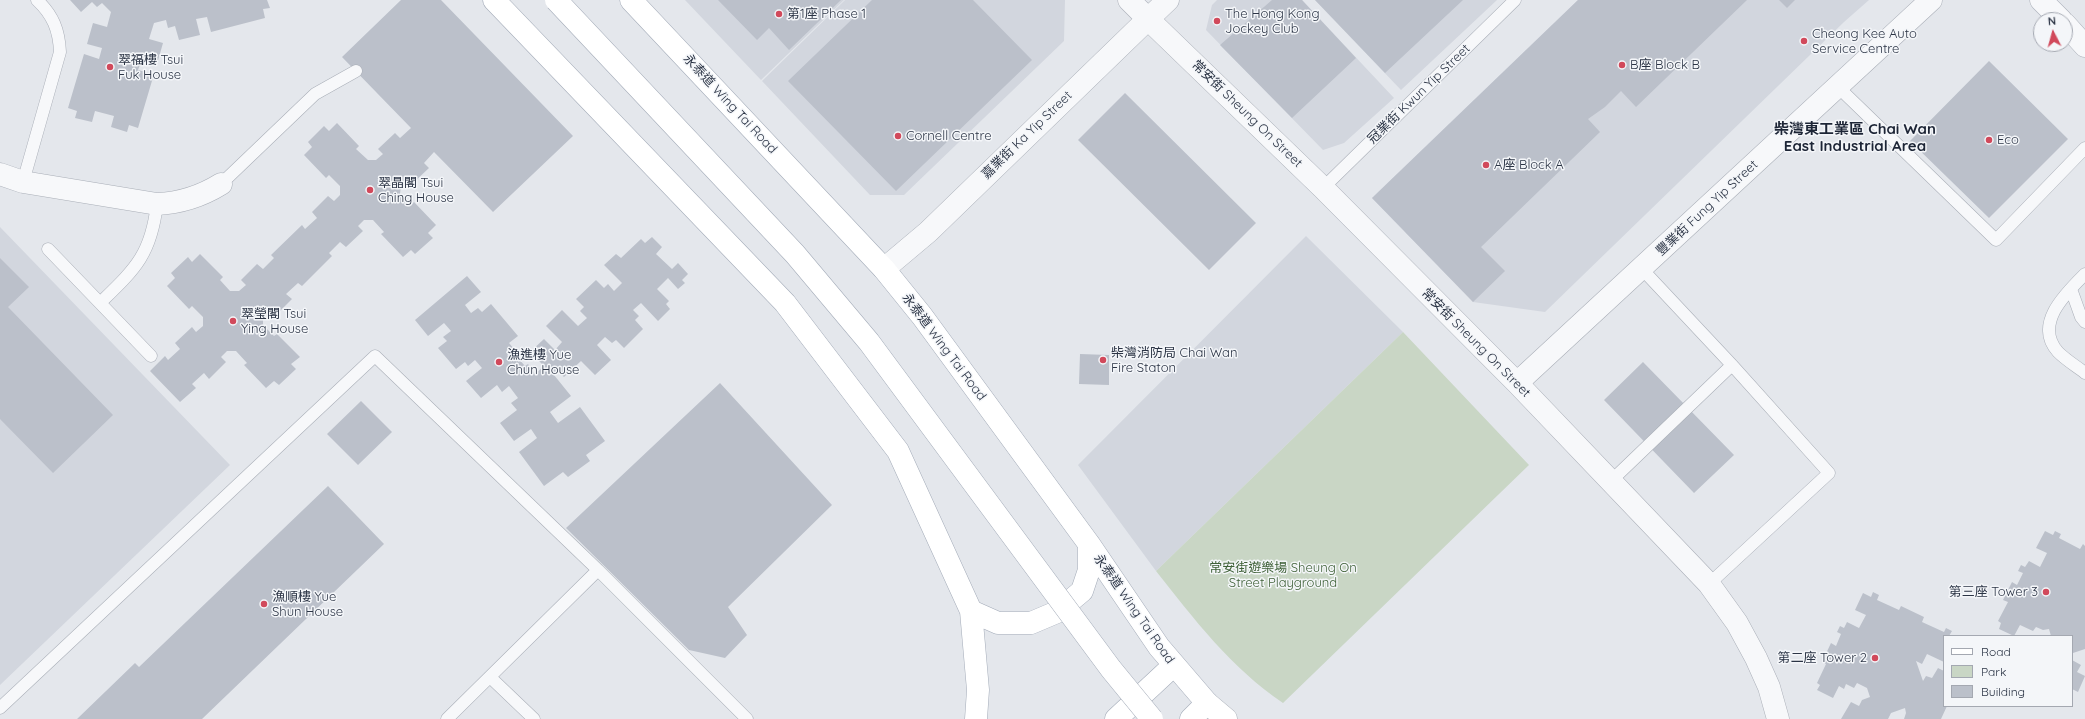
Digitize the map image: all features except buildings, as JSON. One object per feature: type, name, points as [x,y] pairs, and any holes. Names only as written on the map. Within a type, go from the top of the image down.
[{"type":"main road","points":[[494,0],[785,303],[898,451],[971,611],[978,690],[976,719]]},
{"type":"main road","points":[[556,0],[795,254],[838,303],[869,342],[1122,684],[1152,719]]},
{"type":"main road","name":"永泰道 Wing Tai Road","points":[[631,0],[884,269],[927,322],[1089,544],[1133,611],[1173,666],[1207,703],[1226,719]]},
{"type":"main road","points":[[971,611],[998,623],[1031,623],[1057,612],[1082,591],[1089,570],[1089,544]]},
{"type":"main road","points":[[1116,719],[1173,666]]},
{"type":"main road","points":[[1191,719],[1207,703]]},
{"type":"street","name":"常安街 Sheung On Street","points":[[1129,0],[1323,188],[1517,383],[1709,584],[1737,623],[1756,658],[1769,687],[1778,719]]},
{"type":"street","name":"嘉業街 Ka Yip Street","points":[[884,269],[928,232],[1168,0]]},
{"type":"street","name":"豐業街 Fung Yip Street","points":[[1517,383],[1642,269],[1931,0]]},
{"type":"street","points":[[2041,0],[2053,12]]},
{"type":"street","points":[[2073,33],[2085,46]]},
{"type":"street","points":[[0,174],[23,182],[157,204],[173,204],[190,200],[221,184]]},
{"type":"lane","points":[[23,182],[60,52],[59,37],[55,22],[47,10],[37,0]]},
{"type":"lane","name":"冠業街 Kwun Yip Street","points":[[1323,188],[1515,0]]},
{"type":"lane","points":[[221,184],[315,94],[356,71]]},
{"type":"lane","points":[[1837,86],[1996,240],[2085,148]]},
{"type":"lane","points":[[100,303],[132,272],[142,256],[150,240],[157,204]]},
{"type":"lane","points":[[48,249],[151,356]]},
{"type":"lane","points":[[1642,269],[1732,365],[1829,473],[1709,584]]},
{"type":"lane","points":[[2085,274],[2070,289],[2054,309],[2050,321],[2049,331],[2058,351],[2085,373]]},
{"type":"lane","points":[[2070,289],[2081,317],[2085,322]]},
{"type":"lane","points":[[0,708],[375,356],[598,570],[747,719]]},
{"type":"lane","points":[[1610,481],[1732,365]]},
{"type":"lane","points":[[447,719],[598,570]]},
{"type":"lane","points":[[490,677],[534,719]]},
{"type":"shaded area","points":[[685,0],[844,0],[761,80]]},
{"type":"shaded area","name":"Cornell Centre","points":[[845,0],[1065,0],[1064,41],[904,195],[870,195],[762,81]]},
{"type":"shaded area","points":[[1217,0],[1302,0],[1394,98],[1344,143],[1323,150],[1206,30],[1212,5]]},
{"type":"shaded area","points":[[1315,0],[1497,0],[1401,90]]},
{"type":"shaded area","points":[[1578,0],[1869,0],[1844,22],[1545,312],[1473,302],[1372,198]]},
{"type":"shaded area","points":[[0,227],[230,465],[0,685]]},
{"type":"shaded area","points":[[1306,236],[1403,332],[1156,571],[1078,465]]},
{"type":"green space","name":"常安街遊樂場 Sheung On Street Playground","points":[[1403,332],[1529,465],[1283,703],[1264,689],[1230,659],[1199,625],[1156,571]]},
{"type":"place","name":"第1座 Phase 1","points":[[779,14]]},
{"type":"place","name":"The Hong Kong Jockey Club","points":[[1217,21]]},
{"type":"place","name":"Cheong Kee Auto Service Centre","points":[[1804,41]]},
{"type":"place","name":"B座 Block B","points":[[1622,65]]},
{"type":"place","name":"翠福樓 Tsui Fuk House","points":[[110,67]]},
{"type":"place","name":"Cornell Centre","points":[[898,136]]},
{"type":"place","name":"Eco","points":[[1989,140]]},
{"type":"place","name":"A座 Block A","points":[[1486,165]]},
{"type":"place","name":"翠晶閣 Tsui Ching House","points":[[370,190]]},
{"type":"place","name":"翠瑩閣 Tsui Ying House","points":[[233,321]]},
{"type":"place","name":"柴灣消防局 Chai Wan Fire Staton","points":[[1103,360]]},
{"type":"place","name":"漁進樓 Yue Chun House","points":[[499,362]]},
{"type":"place","name":"第三座 Tower 3","points":[[2046,592]]},
{"type":"place","name":"漁順樓 Yue Shun House","points":[[264,604]]},
{"type":"place","name":"第二座 Tower 2","points":[[1875,658]]},
{"type":"district","name":"柴灣東工業區 Chai Wan East Industrial Area","points":[[1855,138]]}]
